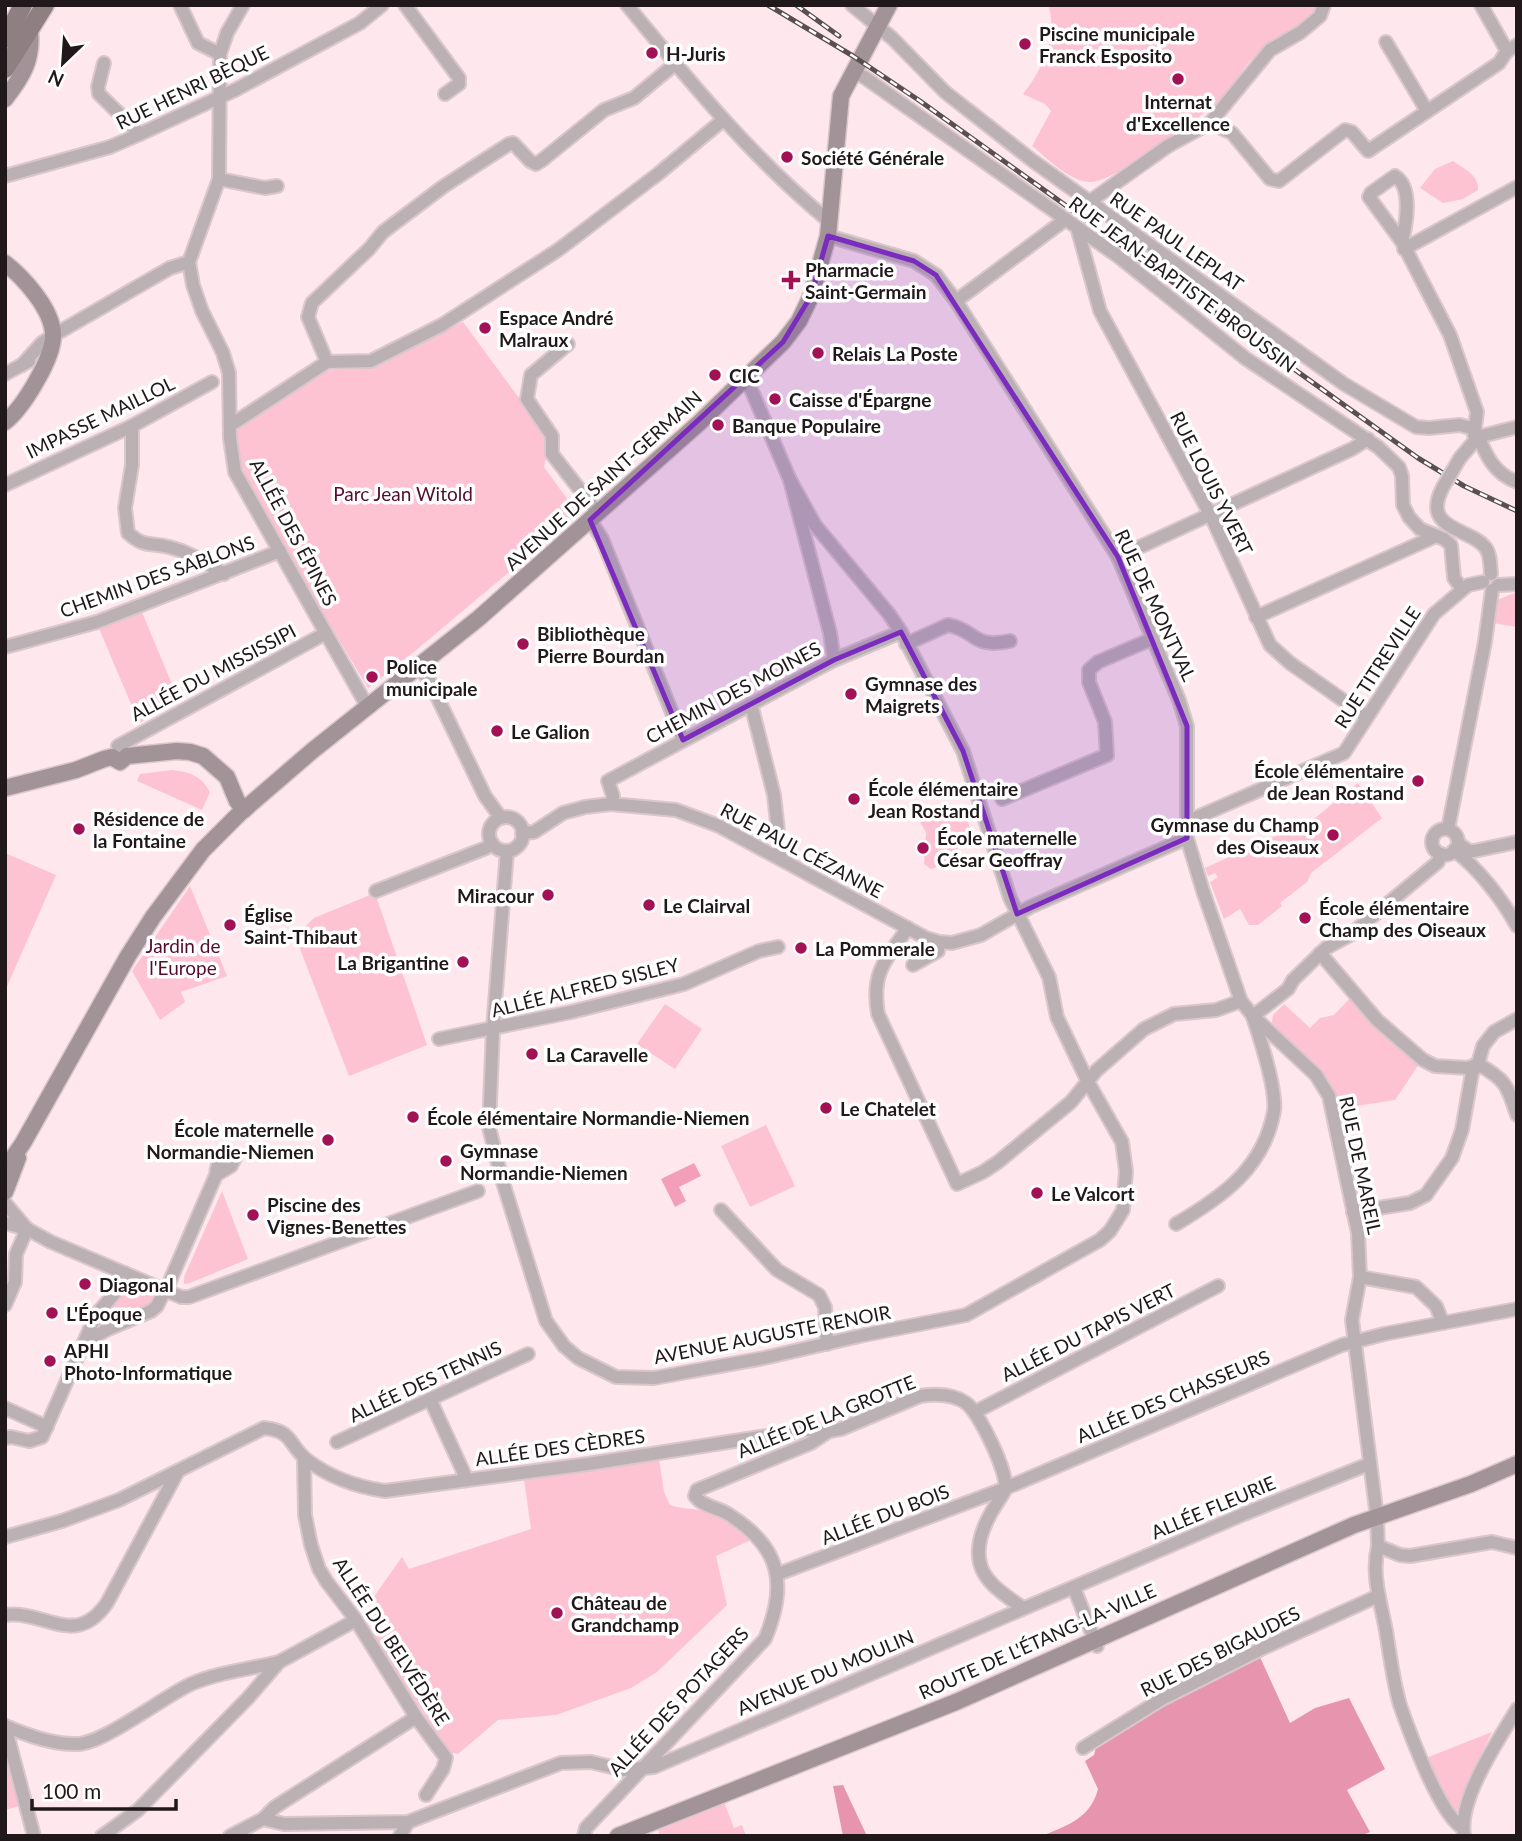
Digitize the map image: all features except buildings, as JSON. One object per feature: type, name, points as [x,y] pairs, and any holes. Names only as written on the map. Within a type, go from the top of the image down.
[{"type":"main road","points":[[17,54],[9,32],[23,5]]},
{"type":"main road","points":[[5,69],[17,54],[45,5]]},
{"type":"street","points":[[180,5],[198,43],[220,54]]},
{"type":"street","points":[[5,374],[22,365],[44,345],[170,268],[189,262],[219,178],[220,54],[227,33],[243,5]]},
{"type":"street","name":"RUE HENRI BÈQUE","points":[[5,176],[110,147],[140,134],[218,98],[360,23],[382,5]]},
{"type":"street","points":[[405,5],[459,78],[459,84],[445,94]]},
{"type":"street","points":[[627,5],[723,120],[807,203],[829,229]]},
{"type":"street","name":"RUE PAUL LEPLAT","points":[[852,5],[877,25],[945,92],[1032,161],[1344,384],[1396,416],[1423,428],[1460,425],[1475,436],[1517,427]]},
{"type":"street","name":"AVENUE DE SAINT-GERMAIN","points":[[23,1143],[128,956],[189,867],[228,825],[367,706],[479,618],[594,517],[743,381],[783,342],[799,321],[811,296],[829,229],[841,96],[889,5]]},
{"type":"street","points":[[1089,202],[1168,146],[1210,123],[1270,50],[1301,32],[1320,16],[1324,5]]},
{"type":"street","points":[[1210,123],[1232,132],[1270,179],[1275,181],[1279,181],[1345,130],[1352,132],[1368,151],[1499,63],[1512,48],[1481,5]]},
{"type":"street","points":[[5,99],[23,76],[29,61],[30,32]]},
{"type":"street","points":[[1386,42],[1427,111]]},
{"type":"street","points":[[16,85],[17,54]]},
{"type":"street","points":[[104,63],[97,87],[99,94],[140,134]]},
{"type":"street","points":[[327,362],[308,317],[312,303],[369,249],[383,232],[444,186],[509,144],[513,143],[536,164],[604,110],[634,98],[676,64]]},
{"type":"street","name":"RUE JEAN-BAPTISTE BROUSSIN","points":[[853,72],[864,77],[1119,257],[1245,358],[1368,439],[1399,467],[1404,505],[1409,517],[1420,529],[1451,545],[1454,578],[1462,589]]},
{"type":"street","points":[[230,425],[327,362],[371,360],[442,325],[558,250],[658,174],[723,120]]},
{"type":"street","points":[[1403,246],[1408,215],[1405,192],[1400,179],[1395,176],[1369,197],[1403,246],[1450,335],[1477,412],[1475,436],[1443,487],[1438,502],[1441,516],[1450,527],[1485,546],[1489,554],[1491,583],[1485,642],[1448,829]]},
{"type":"street","points":[[219,178],[265,188],[277,186]]},
{"type":"street","points":[[1403,246],[1517,187]]},
{"type":"street","points":[[956,301],[1066,219]]},
{"type":"street","name":"RUE LOUIS YVERT","points":[[1077,227],[1100,311],[1211,516],[1270,645],[1288,662],[1367,717]]},
{"type":"street","name":"RUE DE MONTVAL","points":[[829,229],[914,261],[936,275],[956,301],[1118,557],[1179,699],[1187,726],[1187,838],[1241,1001],[1253,1016]]},
{"type":"street","name":"ALLÉE DES ÉPINES","points":[[189,262],[202,311],[223,353],[229,373],[230,425],[235,472],[367,706]]},
{"type":"street","points":[[5,263],[21,275],[50,321],[39,378]]},
{"type":"street","points":[[568,344],[531,375],[527,399],[552,436],[552,454],[594,517],[683,740]]},
{"type":"street","points":[[5,422],[23,403],[39,378],[44,345]]},
{"type":"street","points":[[5,411],[15,399],[44,345]]},
{"type":"street","points":[[743,381],[751,389],[790,480],[830,633],[834,660]]},
{"type":"street","name":"IMPASSE MAILLOL","points":[[5,485],[132,426],[212,382]]},
{"type":"street","points":[[132,426],[132,465],[125,508],[128,533],[139,543],[169,547],[196,557],[224,574]]},
{"type":"street","points":[[1475,436],[1500,475],[1517,482]]},
{"type":"street","points":[[1118,557],[1211,516],[1368,439]]},
{"type":"street","name":"AVENUE AUGUSTE RENOIR","points":[[507,851],[493,1029],[489,1127],[546,1321],[564,1346],[595,1368],[616,1377],[643,1379],[705,1369],[966,1315],[1100,1240],[1110,1231],[1123,1210],[1125,1155],[1122,1142],[1088,1082],[1058,1017],[1049,977],[1017,914],[988,834],[963,751],[889,614],[816,525],[790,480]]},
{"type":"street","points":[[1256,617],[1436,536]]},
{"type":"street","name":"CHEMIN DES SABLONS","points":[[5,647],[97,622],[280,551]]},
{"type":"street","name":"RUE TITREVILLE","points":[[1186,822],[1344,753],[1429,621],[1444,604],[1468,585],[1517,584]]},
{"type":"street","name":"CHEMIN DES MOINES","points":[[611,804],[613,796],[608,780],[834,660],[948,625],[955,626],[985,644],[1010,641]]},
{"type":"street","name":"ALLÉE DU MISSISSIPI","points":[[119,753],[326,633]]},
{"type":"street","points":[[1002,799],[1107,755],[1105,722],[1089,682],[1089,670],[1098,662],[1153,639]]},
{"type":"street","points":[[419,667],[434,690],[485,796],[501,818],[515,820],[522,833],[518,845],[507,851],[498,849],[492,843],[490,828],[501,818]]},
{"type":"street","points":[[751,704],[775,794],[781,858]]},
{"type":"street","points":[[5,788],[76,770],[119,753],[177,751],[203,756],[227,777],[251,789],[258,797]]},
{"type":"street","points":[[227,777],[237,801],[244,810]]},
{"type":"street","name":"RUE PAUL CÉZANNE","points":[[522,833],[534,832],[563,813],[584,807],[611,804],[665,808],[699,817],[939,942]]},
{"type":"street","points":[[1456,846],[1448,854],[1441,854],[1433,845],[1433,837],[1441,830],[1448,829],[1454,833],[1456,846],[1517,926]]},
{"type":"street","points":[[913,965],[938,951],[939,942],[952,943],[973,938],[1017,914],[1187,838]]},
{"type":"street","points":[[1456,846],[1474,851],[1517,842]]},
{"type":"street","points":[[376,891],[486,848],[492,843]]},
{"type":"street","points":[[1176,1224],[1232,1186],[1252,1166],[1264,1142],[1274,1109],[1267,1061],[1253,1016],[1288,989],[1293,980],[1320,953],[1350,935],[1438,862],[1441,854]]},
{"type":"street","points":[[908,928],[883,963],[876,980],[878,1014],[957,1184],[998,1162],[1071,1102],[1128,1041],[1159,1019],[1174,1014],[1216,1010],[1241,1001]]},
{"type":"street","name":"ALLÉE ALFRED SISLEY","points":[[439,1039],[684,984],[759,951],[778,947]]},
{"type":"street","points":[[1320,953],[1377,1020],[1423,1060],[1435,1066],[1468,1068],[1478,1064]]},
{"type":"street","name":"RUE DE MAREIL","points":[[1253,1016],[1316,1075],[1329,1096],[1358,1233],[1360,1277],[1352,1320],[1377,1522],[1374,1561],[1378,1596],[1400,1703],[1431,1782],[1453,1822],[1463,1832]]},
{"type":"street","points":[[1353,1212],[1410,1203],[1426,1195],[1452,1158],[1462,1129],[1472,1073],[1478,1064],[1483,1046],[1494,1032],[1517,1019]]},
{"type":"street","points":[[1478,1064],[1507,1086],[1517,1115]]},
{"type":"street","points":[[5,1169],[23,1143]]},
{"type":"street","points":[[5,1192],[23,1143]]},
{"type":"street","points":[[85,1343],[157,1306],[216,1175]]},
{"type":"street","points":[[5,1223],[27,1229],[51,1242],[181,1297],[190,1297],[478,1191]]},
{"type":"street","points":[[5,1203],[27,1229]]},
{"type":"street","points":[[721,1210],[777,1269],[819,1295],[825,1307],[827,1344]]},
{"type":"street","points":[[5,1306],[15,1282],[16,1254],[27,1229]]},
{"type":"street","points":[[5,1438],[29,1441],[42,1437],[96,1315],[114,1294],[125,1273]]},
{"type":"street","points":[[1360,1277],[1416,1287],[1436,1306],[1443,1323]]},
{"type":"street","name":"ALLÉE DU TAPIS VERT","points":[[975,1412],[1218,1286]]},
{"type":"street","name":"ALLÉE DES CHASSEURS","points":[[1006,1488],[1356,1340],[1517,1310]]},
{"type":"street","points":[[96,1315],[101,1327],[108,1329]]},
{"type":"street","name":"ALLÉE DES TENNIS","points":[[337,1443],[528,1354]]},
{"type":"street","name":"ALLÉE DE LA GROTTE","points":[[778,1574],[759,1540],[743,1524],[723,1511],[700,1503],[695,1496],[697,1490],[811,1443],[829,1432],[920,1396],[931,1394],[955,1398],[967,1403],[975,1412]]},
{"type":"street","points":[[430,1399],[467,1480]]},
{"type":"street","points":[[5,1408],[47,1427]]},
{"type":"street","points":[[975,1412],[1004,1472],[1006,1488],[987,1521],[981,1538],[978,1552],[980,1564],[985,1576],[1023,1608]]},
{"type":"street","name":"ALLÉE DES CÈDRES","points":[[5,1537],[62,1521],[120,1500],[264,1428],[287,1436],[304,1458],[350,1483],[366,1489],[385,1491],[805,1430],[829,1432]]},
{"type":"street","name":"ALLÉE DU BELVÉDÈRE","points":[[304,1458],[305,1515],[311,1545],[327,1582],[356,1620],[416,1717],[446,1758],[443,1769],[426,1795]]},
{"type":"street","name":"ALLÉE FLEURIE","points":[[1023,1608],[1369,1464]]},
{"type":"street","name":"ROUTE DE L'ÉTANG-LA-VILLE","points":[[635,1836],[872,1743],[1275,1564],[1517,1464]]},
{"type":"street","points":[[5,1615],[19,1614],[57,1626],[73,1627],[98,1617],[177,1472]]},
{"type":"street","name":"ALLÉE DU BOIS","points":[[778,1574],[1006,1488]]},
{"type":"street","points":[[1377,1546],[1410,1556],[1492,1542],[1517,1548]]},
{"type":"street","name":"ALLÉE DES POTAGERS","points":[[584,1836],[586,1828],[765,1639],[775,1615],[778,1574]]},
{"type":"street","points":[[1074,1588],[1095,1643]]},
{"type":"street","name":"RUE DES BIGAUDES","points":[[1083,1748],[1161,1699],[1261,1649],[1378,1596]]},
{"type":"street","name":"AVENUE DU MOULIN","points":[[641,1769],[654,1767],[1023,1608]]},
{"type":"street","points":[[5,1726],[58,1742],[80,1744],[110,1732],[193,1684],[211,1677],[279,1661],[356,1620]]},
{"type":"street","name":"ROUTE DE L'ÉTANG-LA-VILLE","points":[[618,1836],[956,1702],[1095,1643]]},
{"type":"street","points":[[102,1836],[138,1810],[248,1698],[279,1661]]},
{"type":"street","points":[[1463,1832],[1466,1807],[1472,1790],[1517,1709]]},
{"type":"street","points":[[230,1836],[263,1819],[275,1807],[416,1717]]},
{"type":"street","points":[[5,1726],[17,1763],[34,1836]]},
{"type":"street","points":[[263,1819],[284,1824],[408,1822],[561,1763],[575,1761],[624,1770],[641,1769]]},
{"type":"street","points":[[400,1836],[408,1822]]},
{"type":"highlighted area","points":[[828,236],[914,261],[936,275],[1118,557],[1187,726],[1187,838],[1017,914],[963,751],[901,632],[834,660],[683,740],[590,520],[783,342],[811,296]]},
{"type":"green space","points":[[1048,5],[1317,5],[1298,28],[1252,59],[1227,93],[1201,115],[1139,160],[1102,179],[1090,182],[1067,174],[1032,146],[1051,111],[1045,104],[1023,94],[1047,52],[1051,28]]},
{"type":"green space","points":[[1453,161],[1473,176],[1478,190],[1463,199],[1443,203],[1420,188],[1435,169]]},
{"type":"green space","name":"Parc Jean Witold","points":[[463,322],[550,440],[544,467],[578,514],[368,688],[238,472],[233,431],[318,371],[369,368]]},
{"type":"green space","points":[[1517,592],[1517,627],[1493,623],[1497,600]]},
{"type":"green space","points":[[141,610],[179,701],[139,723],[98,626]]},
{"type":"green space","points":[[172,770],[194,776],[207,787],[210,792],[202,810],[137,781],[140,774]]},
{"type":"green space","points":[[1358,783],[1382,818],[1311,873],[1307,882],[1258,925],[1249,925],[1240,909],[1224,919],[1210,882],[1218,877],[1215,873],[1208,876],[1205,868],[1315,818]]},
{"type":"green space","points":[[963,807],[971,831],[948,859],[931,869],[924,864],[926,832],[920,822]]},
{"type":"green space","points":[[5,853],[56,875],[5,991]]},
{"type":"green space","name":"Jardin de l'Europe","points":[[190,886],[227,976],[181,992],[185,1002],[160,1020],[132,971]]},
{"type":"green space","points":[[375,893],[427,1045],[349,1076],[295,936],[314,918]]},
{"type":"green space","points":[[1352,996],[1421,1061],[1395,1100],[1337,1109],[1272,1022],[1273,1015],[1284,1004],[1310,1028],[1320,1018],[1334,1015]]},
{"type":"green space","points":[[665,1004],[702,1029],[675,1069],[637,1044]]},
{"type":"green space","points":[[766,1125],[795,1186],[750,1207],[721,1146]]},
{"type":"green space","points":[[222,1191],[248,1259],[184,1284],[184,1277]]},
{"type":"green space","points":[[141,1286],[153,1297],[150,1307],[114,1322],[107,1320],[106,1311],[113,1303],[126,1292]]},
{"type":"green space","points":[[659,1459],[664,1492],[670,1505],[717,1515],[751,1540],[716,1556],[727,1605],[657,1672],[631,1688],[556,1715],[498,1720],[458,1754],[449,1752],[372,1634],[373,1598],[402,1557],[409,1569],[531,1529],[524,1479]]},
{"type":"green space","points":[[1492,1732],[1461,1797],[1455,1818],[1426,1758]]},
{"type":"green space","points":[[5,1757],[19,1806],[5,1810]]},
{"type":"green space","points":[[724,1802],[734,1828],[742,1825],[746,1836],[660,1836],[657,1827]]},
{"type":"shaded area","points":[[694,1163],[701,1176],[679,1187],[686,1201],[675,1207],[661,1179]]},
{"type":"shaded area","points":[[1260,1657],[1290,1723],[1315,1708],[1349,1698],[1385,1769],[1347,1790],[1370,1832],[1361,1836],[1044,1835],[1078,1819],[1095,1799],[1098,1789],[1085,1761],[1094,1755],[1098,1740],[1165,1699]]},
{"type":"shaded area","points":[[843,1785],[867,1836],[843,1836],[833,1786]]},
{"type":"railway","points":[[768,5],[853,56],[920,101],[1418,458],[1464,486],[1517,511]]},
{"type":"railway","points":[[796,5],[839,36]]},
{"type":"place","name":"Piscine municipale Franck Esposito","points":[[1025,44]]},
{"type":"place","name":"H-Juris","points":[[652,53]]},
{"type":"place","name":"Internat d'Excellence","points":[[1178,79]]},
{"type":"place","name":"Société Générale","points":[[787,157]]},
{"type":"place","name":"Pharmacie Saint-Germain","points":[[791,280]]},
{"type":"place","name":"Espace André Malraux","points":[[485,328]]},
{"type":"place","name":"Relais La Poste","points":[[818,353]]},
{"type":"place","name":"CIC","points":[[715,375]]},
{"type":"place","name":"Caisse d'Épargne","points":[[775,399]]},
{"type":"place","name":"Banque Populaire","points":[[718,425]]},
{"type":"place","name":"Bibliothèque Pierre Bourdan","points":[[523,644]]},
{"type":"place","name":"Police municipale","points":[[372,677]]},
{"type":"place","name":"Gymnase des Maigrets","points":[[851,694]]},
{"type":"place","name":"Le Galion","points":[[497,731]]},
{"type":"place","name":"École élémentaire de Jean Rostand","points":[[1418,781]]},
{"type":"place","name":"École élémentaire Jean Rostand","points":[[854,799]]},
{"type":"place","name":"Résidence de la Fontaine","points":[[79,829]]},
{"type":"place","name":"Gymnase du Champ des Oiseaux","points":[[1333,835]]},
{"type":"place","name":"École maternelle César Geoffray","points":[[923,848]]},
{"type":"place","name":"Miracour","points":[[548,895]]},
{"type":"place","name":"Le Clairval","points":[[649,905]]},
{"type":"place","name":"École élémentaire Champ des Oiseaux","points":[[1305,918]]},
{"type":"place","name":"Église Saint-Thibaut","points":[[230,925]]},
{"type":"place","name":"La Pommerale","points":[[801,948]]},
{"type":"place","name":"La Brigantine","points":[[463,962]]},
{"type":"place","name":"La Caravelle","points":[[532,1054]]},
{"type":"place","name":"Le Chatelet","points":[[826,1108]]},
{"type":"place","name":"École élémentaire Normandie-Niemen","points":[[413,1117]]},
{"type":"place","name":"École maternelle Normandie-Niemen","points":[[328,1140]]},
{"type":"place","name":"Gymnase Normandie-Niemen","points":[[446,1161]]},
{"type":"place","name":"Le Valcort","points":[[1037,1193]]},
{"type":"place","name":"Piscine des Vignes-Benettes","points":[[253,1215]]},
{"type":"place","name":"Diagonal","points":[[85,1284]]},
{"type":"place","name":"L'Époque","points":[[52,1313]]},
{"type":"place","name":"APHI Photo-Informatique","points":[[50,1361]]},
{"type":"place","name":"Château de Grandchamp","points":[[557,1613]]}]
